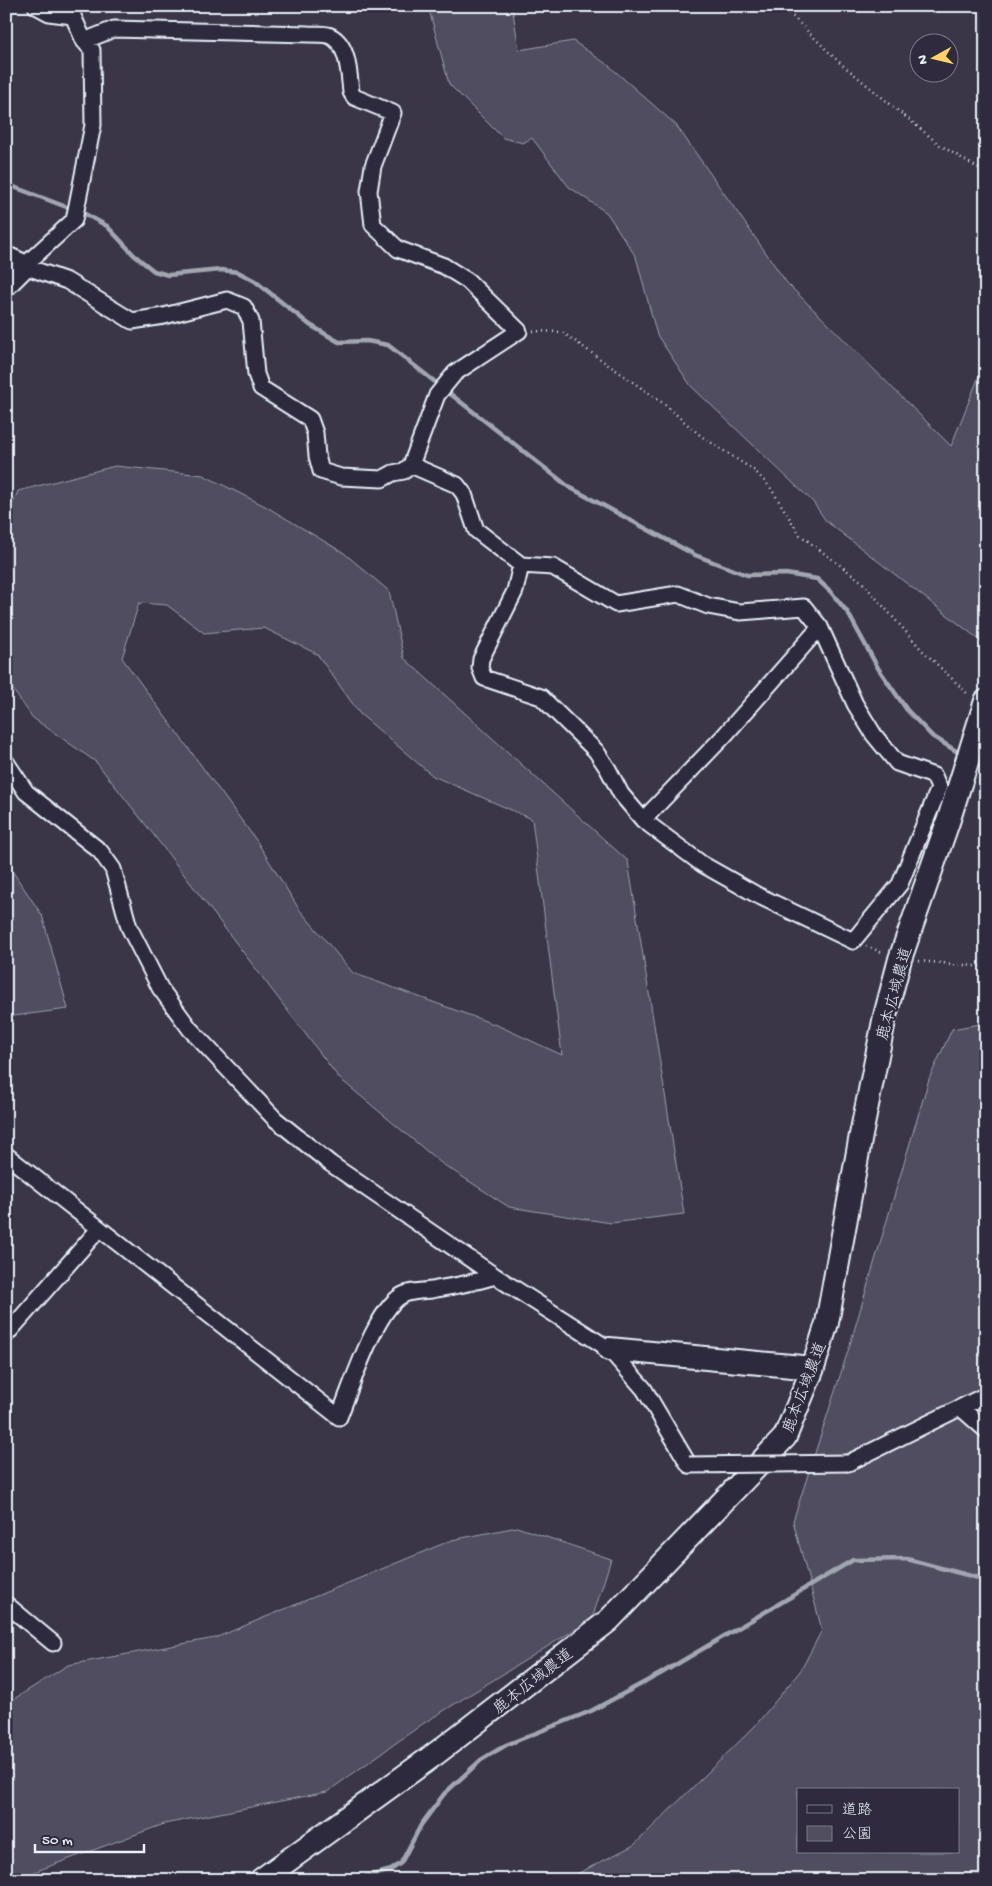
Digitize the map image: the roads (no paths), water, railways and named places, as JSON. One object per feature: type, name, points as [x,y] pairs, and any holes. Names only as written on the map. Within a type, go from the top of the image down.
[{"type":"street","points":[[6,284],[15,262],[74,220],[93,125],[92,50],[84,41],[72,16],[49,12],[36,6]]},
{"type":"street","points":[[15,262],[67,281],[132,321],[164,316],[227,300],[244,307],[251,321],[256,374],[261,388],[310,419],[315,433],[317,456],[322,471],[341,477],[382,479],[411,465],[437,395],[456,372],[518,331],[468,281],[444,266],[398,249],[373,226],[369,191],[373,166],[393,113],[354,97],[351,92],[345,55],[337,41],[328,35],[114,29],[84,41]]},
{"type":"street","points":[[411,465],[456,486],[464,494],[476,530],[520,565],[553,567],[616,604],[678,594],[708,606],[740,612],[804,607],[820,627],[854,704],[874,735],[897,763],[934,776],[939,788],[900,884],[853,941],[757,895],[702,864],[643,820],[621,794],[596,751],[541,697],[484,678],[480,668],[481,659],[515,591],[520,565]]},
{"type":"street","points":[[643,820],[723,737],[820,627]]},
{"type":"street","name":"鹿本広域農道","points":[[261,1880],[438,1752],[608,1621],[785,1437],[813,1368],[827,1323],[866,1107],[885,1016],[900,959],[984,705]]},
{"type":"street","points":[[6,762],[26,792],[100,851],[113,868],[129,927],[160,988],[190,1029],[275,1119],[331,1164],[495,1276],[610,1348],[644,1389],[689,1465],[848,1463],[986,1395]]},
{"type":"street","points":[[6,1155],[339,1417],[374,1331],[394,1299],[406,1294],[476,1283],[495,1276]]},
{"type":"street","points":[[6,1335],[99,1229]]},
{"type":"street","points":[[610,1348],[813,1368]]},
{"type":"street","points":[[961,1408],[986,1430]]},
{"type":"street","points":[[6,1604],[53,1643]]},
{"type":"waterway","points":[[6,184],[85,214],[107,226],[134,255],[154,271],[168,275],[221,270],[238,272],[255,281],[310,325],[339,342],[367,341],[388,345],[569,487],[695,555],[747,575],[786,574],[817,579],[831,592],[848,613],[878,668],[907,710],[932,736],[961,754]]},
{"type":"waterway","points":[[974,762],[986,769]]},
{"type":"waterway","points":[[354,1880],[391,1870],[401,1863],[421,1825],[444,1794],[481,1760],[506,1745],[591,1711],[660,1674],[853,1560],[907,1559],[986,1580]]}]
